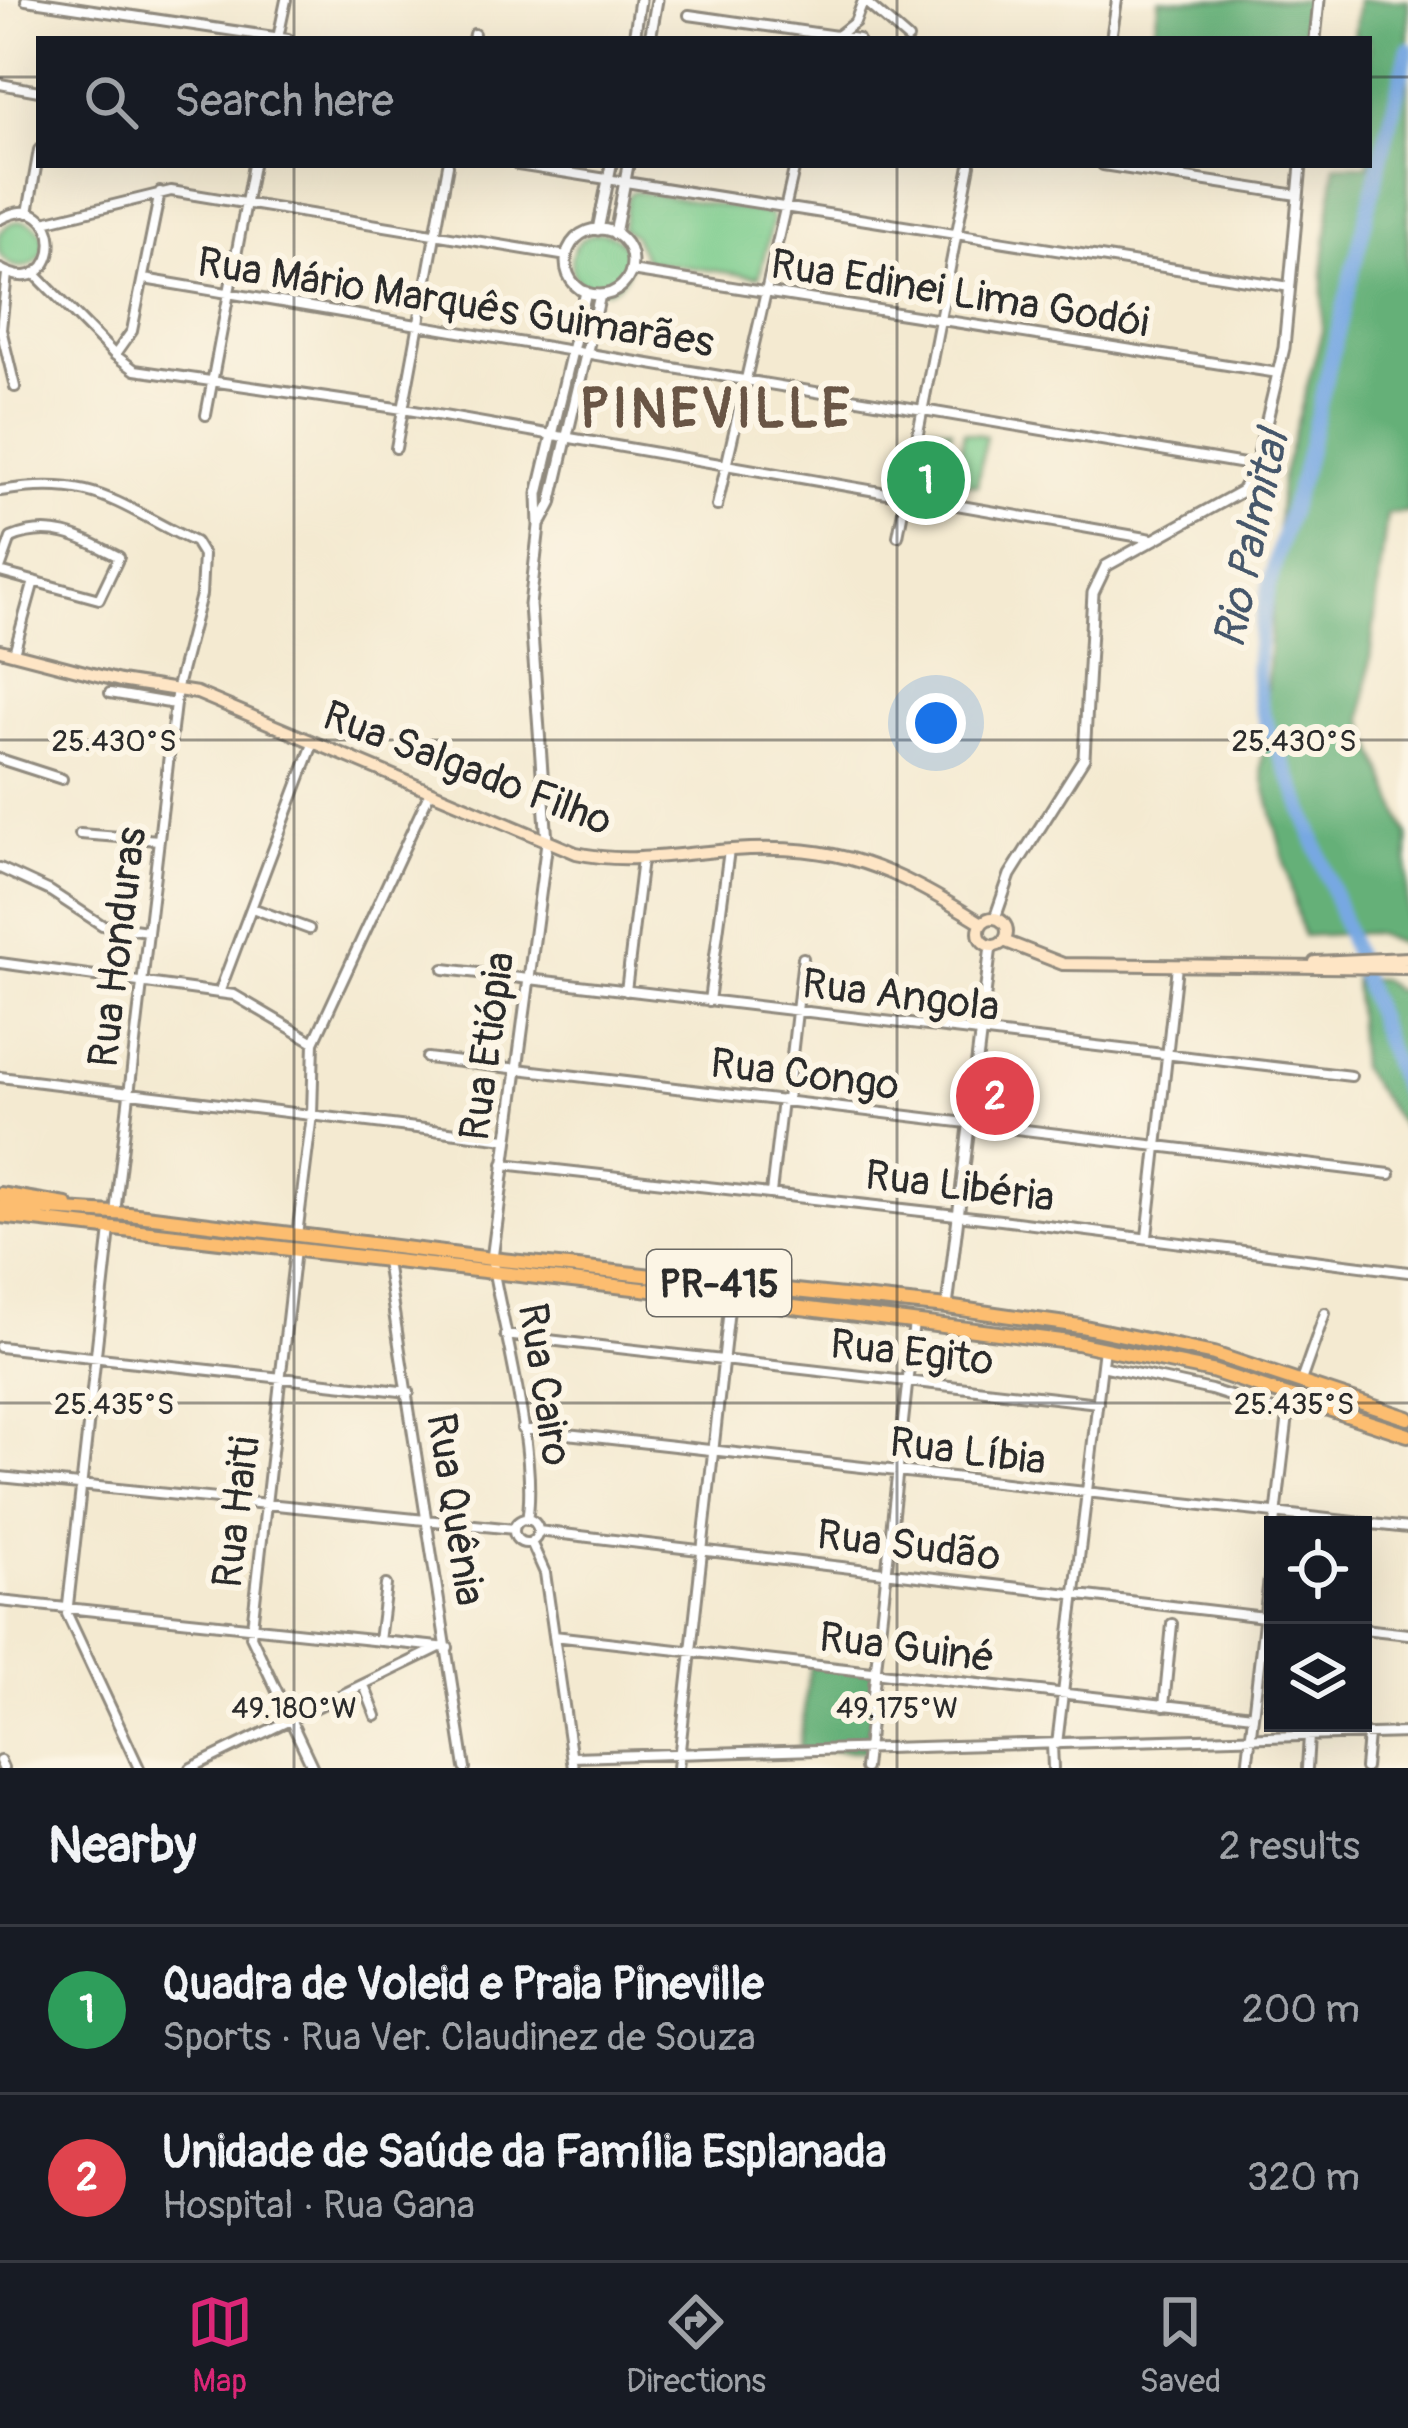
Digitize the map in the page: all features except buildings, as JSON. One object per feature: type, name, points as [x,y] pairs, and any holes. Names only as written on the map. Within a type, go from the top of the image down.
[{"type":"highway","points":[[0,1194],[115,1213]]},
{"type":"highway","name":"PR-415","points":[[0,1206],[115,1213],[296,1235],[1104,1348],[1193,1366],[1408,1436]]},
{"type":"highway","name":"PR-415","points":[[0,1216],[386,1261],[493,1266],[947,1307],[1164,1341],[1408,1418]]},
{"type":"highway","points":[[0,1226],[64,1224]]},
{"type":"highway","points":[[914,1322],[931,1319],[947,1307]]},
{"type":"main road","name":"Rua Salgado Filho","points":[[0,650],[120,681],[177,687],[548,842],[603,859],[792,849],[873,863],[982,923]]},
{"type":"main road","points":[[998,944],[1006,927],[995,918],[982,923],[980,938],[998,944],[1063,964],[1273,966],[1408,958]]},
{"type":"main road","points":[[1381,963],[1408,968]]},
{"type":"street","points":[[26,0],[265,36]]},
{"type":"street","points":[[278,36],[286,0]]},
{"type":"street","points":[[634,36],[640,0]]},
{"type":"street","points":[[651,36],[657,0]]},
{"type":"street","points":[[688,15],[837,36],[855,22],[863,0],[905,36]]},
{"type":"street","points":[[1111,36],[1117,0]]},
{"type":"street","points":[[1315,36],[1319,0]]},
{"type":"street","points":[[0,84],[36,90]]},
{"type":"street","points":[[28,213],[36,167]]},
{"type":"street","points":[[206,415],[253,168]]},
{"type":"street","points":[[396,448],[447,168]]},
{"type":"street","points":[[536,168],[1290,287]]},
{"type":"street","points":[[598,230],[610,168]]},
{"type":"street","points":[[615,234],[628,168]]},
{"type":"street","points":[[717,506],[794,168]]},
{"type":"street","points":[[898,536],[969,168]]},
{"type":"street","points":[[1122,168],[1298,195]]},
{"type":"street","points":[[995,918],[1010,875],[1084,758],[1093,593],[1099,576],[1106,566],[1242,490],[1256,466],[1280,374],[1301,168]]},
{"type":"street","points":[[44,223],[160,192],[178,192],[567,256]]},
{"type":"street","points":[[115,355],[128,342],[160,192]]},
{"type":"street","points":[[0,219],[28,213],[44,223],[51,237],[51,252],[34,273],[4,272],[2,329],[15,387]]},
{"type":"street","points":[[598,230],[615,234],[630,252],[631,271],[619,289],[600,295],[586,292],[571,279],[567,256],[577,239],[598,230]]},
{"type":"street","name":"Rua Edinei Lima Godói","points":[[631,271],[1280,374]]},
{"type":"street","points":[[34,273],[134,370],[404,409],[1154,540]]},
{"type":"street","name":"Rua Mário Marquês Guimarães","points":[[144,279],[1256,466]]},
{"type":"street","points":[[539,526],[538,494],[586,292]]},
{"type":"street","points":[[539,526],[551,504],[600,295]]},
{"type":"street","name":"Rua Honduras","points":[[0,490],[63,484],[95,490],[195,542],[203,555],[201,596],[177,687],[115,1213]]},
{"type":"street","name":"Rua Etiópia","points":[[493,1266],[548,842],[530,605],[539,526]]},
{"type":"street","points":[[52,530],[79,536],[118,557],[100,599],[34,581],[0,570],[10,538],[52,530]]},
{"type":"street","points":[[14,653],[34,581]]},
{"type":"street","points":[[110,693],[175,704]]},
{"type":"street","points":[[219,993],[313,744]]},
{"type":"street","points":[[0,759],[62,779]]},
{"type":"street","points":[[296,1235],[312,1115],[314,1042],[430,793]]},
{"type":"street","points":[[80,834],[159,840]]},
{"type":"street","points":[[709,1001],[729,850]]},
{"type":"street","points":[[626,991],[642,859]]},
{"type":"street","points":[[0,868],[50,891],[102,925],[148,931]]},
{"type":"street","points":[[252,908],[309,929]]},
{"type":"street","points":[[947,1307],[980,1033],[998,944]]},
{"type":"street","points":[[771,1193],[803,958]]},
{"type":"street","points":[[0,963],[234,995],[314,1042]]},
{"type":"street","points":[[1147,1238],[1177,966]]},
{"type":"street","name":"Rua Angola","points":[[444,969],[1351,1076]]},
{"type":"street","name":"Rua Congo","points":[[427,1058],[1390,1174]]},
{"type":"street","points":[[0,1077],[506,1138]]},
{"type":"street","name":"Rua Libéria","points":[[503,1164],[1408,1272]]},
{"type":"street","points":[[110,1229],[67,1606],[70,1624],[139,1768]]},
{"type":"street","name":"Rua Haiti","points":[[295,1250],[251,1636],[313,1768]]},
{"type":"street","name":"Rua Quênia","points":[[386,1261],[465,1768]]},
{"type":"street","name":"Rua Cairo","points":[[493,1266],[531,1492],[527,1520]]},
{"type":"street","points":[[678,1768],[730,1299]]},
{"type":"street","points":[[1301,1381],[1324,1313]]},
{"type":"street","points":[[865,1768],[914,1322]]},
{"type":"street","name":"Rua Egito","points":[[506,1336],[1098,1402]]},
{"type":"street","points":[[0,1347],[409,1392]]},
{"type":"street","points":[[1053,1768],[1104,1348]]},
{"type":"street","points":[[1102,1366],[1211,1390],[1289,1415]]},
{"type":"street","points":[[1276,1516],[1290,1396]]},
{"type":"street","name":"Rua Líbia","points":[[522,1429],[1264,1518]]},
{"type":"street","points":[[0,1478],[514,1529]]},
{"type":"street","points":[[514,1529],[527,1520],[538,1531],[531,1542]]},
{"type":"street","name":"Rua Líbia","points":[[1372,1526],[1408,1528]]},
{"type":"street","points":[[514,1529],[520,1542],[531,1542]]},
{"type":"street","name":"Rua Sudão","points":[[538,1531],[1264,1617]]},
{"type":"street","points":[[531,1542],[544,1574],[572,1763],[1408,1733]]},
{"type":"street","points":[[379,1641],[386,1585]]},
{"type":"street","points":[[0,1601],[444,1648]]},
{"type":"street","points":[[1164,1706],[1172,1624]]},
{"type":"street","points":[[1247,1768],[1267,1624]]},
{"type":"street","points":[[1372,1629],[1408,1634]]},
{"type":"street","name":"Rua Guiné","points":[[554,1636],[1253,1715]]},
{"type":"street","points":[[191,1768],[444,1648]]},
{"type":"street","points":[[364,1685],[376,1716]]},
{"type":"street","points":[[1365,1768],[1368,1735]]},
{"type":"street","points":[[1306,1768],[1310,1736]]},
{"type":"green space","points":[[1159,0],[1307,0],[1302,36],[1153,36]]},
{"type":"green space","points":[[1358,0],[1408,0],[1408,512],[1387,514],[1363,719],[1408,836],[1406,946],[1373,933],[1303,936],[1261,769],[1281,481],[1322,331],[1323,271],[1335,168],[1372,168],[1372,36],[1354,36]]},
{"type":"green space","points":[[633,191],[770,214],[773,221],[759,277],[646,261],[633,235],[622,228]]},
{"type":"green space","points":[[12,223],[30,223],[42,235],[42,253],[30,265],[12,265],[0,253],[0,235]]},
{"type":"green space","points":[[600,233],[620,242],[629,262],[620,282],[600,291],[580,282],[571,262],[580,242]]},
{"type":"green space","points":[[931,425],[951,429],[944,467],[924,463]]},
{"type":"green space","points":[[964,432],[986,436],[977,485],[955,481]]},
{"type":"green space","points":[[1354,978],[1381,979],[1394,989],[1408,991],[1408,1135],[1360,1067]]},
{"type":"green space","points":[[810,1665],[878,1672],[866,1751],[799,1750]]},
{"type":"waterway","name":"Rio Palmital","points":[[1408,49],[1304,468],[1273,570],[1257,672],[1266,723],[1300,801],[1408,1101]]},
{"type":"place","name":"Quadra de Voleid e Praia Pineville","points":[[926,480]]},
{"type":"place","name":"Unidade de Saúde da Família Esplanada","points":[[995,1096]]},
{"type":"district","name":"PINEVILLE","points":[[716,408]]}]
